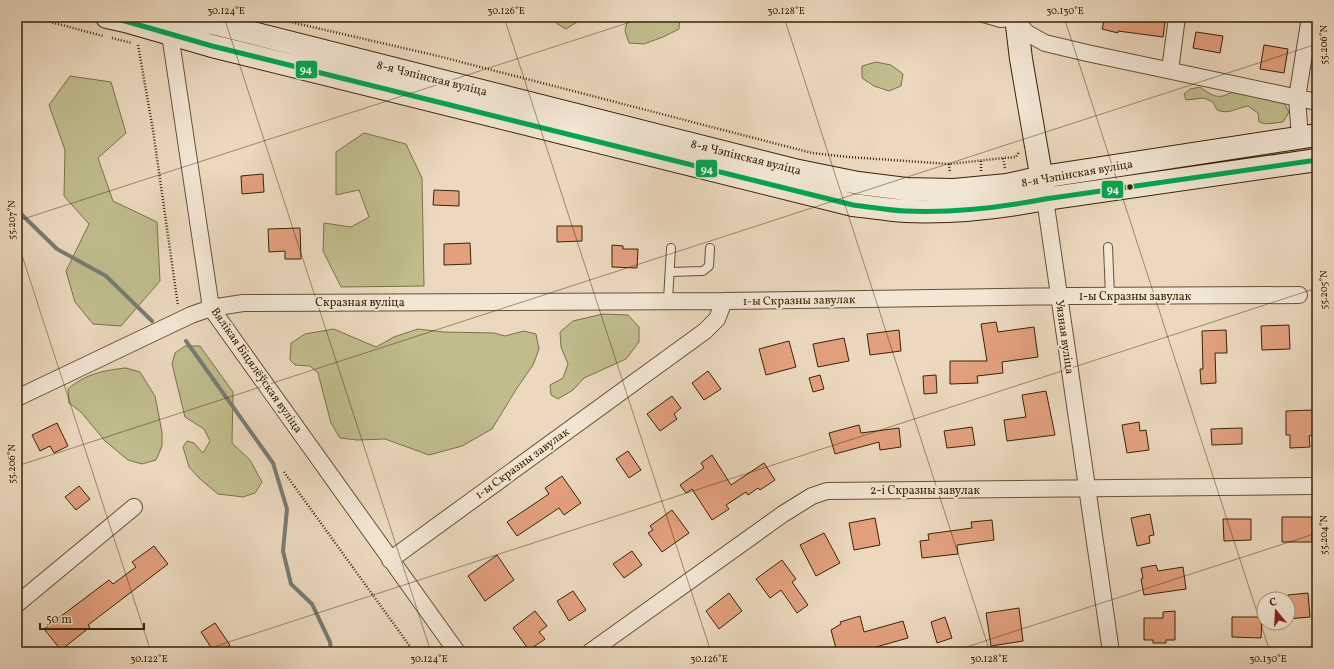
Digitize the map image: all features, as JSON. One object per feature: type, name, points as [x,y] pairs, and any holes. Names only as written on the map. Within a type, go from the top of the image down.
[{"type":"main road","name":"8-я Чэпінская вуліца","points":[[107,17],[170,25],[243,54],[853,205],[905,211],[948,211],[1010,206],[1046,199],[1317,160]]},
{"type":"main road","name":"8-я Чэпінская вуліца","points":[[184,17],[221,25],[794,170],[858,183],[906,188],[954,190],[1007,185],[1042,177],[1309,136]]},
{"type":"main road","name":"Уязная вуліца","points":[[1016,20],[1021,59],[1046,199]]},
{"type":"street","points":[[1170,70],[1178,17]]},
{"type":"street","points":[[1309,136],[1298,124],[1297,98],[1310,17]]},
{"type":"street","points":[[1016,20],[1027,33],[1046,43],[1317,102]]},
{"type":"street","name":"Вялікая Біцялёўская вуліца","points":[[170,25],[212,308],[390,560],[457,652]]},
{"type":"street","name":"Уязная вуліца","points":[[1046,199],[1058,296],[1111,652]]},
{"type":"street","name":"1-ы Скразны завулак","points":[[390,560],[705,331],[717,319],[724,301],[1058,296],[1299,295]]},
{"type":"street","name":"Скразная вуліца","points":[[17,398],[191,315],[212,308],[242,303],[668,300],[724,301]]},
{"type":"street","name":"2-і Скразны завулак","points":[[590,652],[783,514],[812,496],[827,491],[1310,486]]},
{"type":"street","points":[[17,604],[134,507]]},
{"type":"lane","points":[[979,17],[1000,23],[1016,20]]},
{"type":"lane","points":[[1108,246],[1110,296]]},
{"type":"lane","points":[[668,300],[671,248]]},
{"type":"lane","points":[[670,272],[703,271],[709,266],[710,248]]},
{"type":"path","points":[[32,17],[145,46]]},
{"type":"path","points":[[268,17],[438,56],[812,153],[949,164],[1003,158]]},
{"type":"path","points":[[138,45],[181,320]]},
{"type":"path","points":[[284,472],[414,652]]},
{"type":"shaded area","points":[[558,17],[581,17],[580,20],[566,29],[556,23]]},
{"type":"shaded area","points":[[628,17],[680,17],[679,29],[644,44],[629,43],[625,31]]},
{"type":"shaded area","points":[[876,62],[891,65],[903,74],[901,86],[889,91],[874,86],[862,78],[862,66]]},
{"type":"shaded area","points":[[70,76],[111,82],[126,133],[98,158],[113,201],[157,222],[160,281],[121,326],[93,324],[75,302],[66,271],[89,224],[64,196],[65,150],[49,105]]},
{"type":"shaded area","points":[[1200,87],[1217,96],[1223,96],[1234,92],[1254,95],[1284,103],[1289,112],[1283,122],[1266,124],[1259,122],[1258,113],[1248,106],[1225,112],[1217,110],[1213,102],[1204,98],[1186,100],[1184,94],[1190,89]]},
{"type":"shaded area","points":[[364,133],[406,144],[422,178],[424,286],[341,287],[323,251],[324,223],[351,227],[369,217],[359,190],[336,195],[336,152]]},
{"type":"shaded area","points":[[1317,144],[1317,150],[1092,183],[1091,177]]},
{"type":"shaded area","points":[[603,314],[628,315],[639,327],[639,342],[626,359],[584,378],[573,390],[558,399],[551,395],[550,385],[563,378],[568,364],[561,347],[560,332],[573,321]]},
{"type":"shaded area","points":[[334,329],[376,347],[394,337],[418,329],[444,332],[494,333],[505,336],[524,331],[536,334],[539,349],[533,365],[492,429],[462,446],[429,455],[385,439],[357,440],[340,438],[331,423],[318,373],[310,366],[295,365],[290,360],[291,343],[305,334]]},
{"type":"shaded area","points":[[185,346],[200,346],[233,392],[232,443],[250,460],[262,482],[255,493],[243,497],[218,494],[200,479],[189,467],[183,447],[187,441],[194,443],[203,453],[210,441],[204,429],[185,417],[172,364],[175,353]]},
{"type":"shaded area","points":[[126,368],[140,372],[155,396],[162,432],[162,446],[156,460],[142,464],[128,460],[105,441],[81,412],[69,403],[68,389],[81,380],[88,376],[110,370]]},
{"type":"building","points":[[1105,17],[1150,17],[1149,19],[1165,22],[1163,37],[1118,31],[1118,33],[1102,29]]},
{"type":"building","points":[[1196,32],[1223,36],[1220,53],[1193,48]]},
{"type":"building","points":[[1264,45],[1288,49],[1284,73],[1260,69]]},
{"type":"building","points":[[263,174],[264,192],[242,194],[241,176]]},
{"type":"building","points":[[434,190],[459,191],[459,206],[433,205]]},
{"type":"building","points":[[557,226],[582,226],[582,241],[557,242]]},
{"type":"building","points":[[300,228],[301,259],[285,259],[285,251],[269,252],[268,229]]},
{"type":"building","points":[[470,243],[471,264],[444,265],[444,244]]},
{"type":"building","points":[[612,245],[623,246],[623,249],[638,249],[637,268],[612,267]]},
{"type":"building","points":[[996,322],[998,332],[1034,327],[1038,357],[1002,362],[1003,373],[977,376],[978,383],[950,384],[950,361],[987,361],[981,324]]},
{"type":"building","points":[[1289,325],[1290,349],[1262,350],[1261,326]]},
{"type":"building","points":[[899,330],[901,351],[870,355],[867,334]]},
{"type":"building","points":[[1226,330],[1227,353],[1215,353],[1216,383],[1201,384],[1200,369],[1203,369],[1202,331]]},
{"type":"building","points":[[844,338],[849,361],[818,367],[813,344]]},
{"type":"building","points":[[789,341],[796,367],[766,375],[759,349]]},
{"type":"building","points":[[708,371],[721,389],[704,400],[692,383]]},
{"type":"building","points":[[820,375],[824,389],[813,392],[809,378]]},
{"type":"building","points":[[936,375],[937,393],[924,394],[923,376]]},
{"type":"building","points":[[1046,391],[1055,435],[1007,441],[1004,420],[1026,417],[1022,395]]},
{"type":"building","points":[[672,396],[681,408],[674,414],[677,419],[660,431],[647,414]]},
{"type":"building","points":[[1313,410],[1314,435],[1309,436],[1310,447],[1290,448],[1290,435],[1286,435],[1286,411]]},
{"type":"building","points":[[1139,422],[1140,431],[1146,430],[1149,450],[1127,453],[1122,425]]},
{"type":"building","points":[[57,423],[68,446],[54,453],[50,446],[40,451],[32,435]]},
{"type":"building","points":[[859,425],[861,433],[899,428],[901,447],[880,450],[879,442],[835,454],[829,433]]},
{"type":"building","points":[[972,427],[975,445],[947,448],[944,431]]},
{"type":"building","points":[[1242,428],[1242,444],[1212,445],[1211,429]]},
{"type":"building","points":[[628,451],[641,470],[629,478],[616,459]]},
{"type":"building","points":[[712,455],[731,485],[764,463],[775,480],[760,490],[758,488],[748,495],[746,492],[726,505],[729,509],[712,520],[692,489],[686,493],[680,485],[704,468],[701,463]]},
{"type":"building","points":[[562,476],[581,503],[564,515],[559,508],[517,536],[507,522],[549,494],[545,488]]},
{"type":"building","points":[[79,486],[90,499],[76,510],[65,497]]},
{"type":"building","points":[[672,510],[689,533],[662,552],[648,533],[653,530],[650,526]]},
{"type":"building","points":[[1150,514],[1154,535],[1149,536],[1150,543],[1137,546],[1131,518]]},
{"type":"building","points":[[1282,517],[1312,517],[1312,542],[1282,542]]},
{"type":"building","points":[[875,518],[880,545],[854,550],[849,523]]},
{"type":"building","points":[[1223,519],[1251,519],[1251,540],[1224,541]]},
{"type":"building","points":[[992,520],[994,540],[957,545],[958,554],[922,558],[920,541],[929,540],[928,534],[972,528],[971,522]]},
{"type":"building","points":[[824,533],[840,563],[816,576],[800,545]]},
{"type":"building","points":[[154,546],[168,564],[88,625],[90,627],[61,650],[44,629],[109,580],[113,584],[136,567],[132,562]]},
{"type":"building","points":[[632,551],[642,565],[624,578],[613,564]]},
{"type":"building","points":[[497,555],[514,580],[485,601],[468,576]]},
{"type":"building","points":[[782,560],[796,579],[792,582],[808,605],[797,613],[781,590],[770,598],[756,579]]},
{"type":"building","points":[[1156,565],[1158,571],[1183,567],[1186,589],[1144,595],[1141,579],[1143,578],[1141,568]]},
{"type":"building","points":[[573,591],[586,610],[569,621],[557,601]]},
{"type":"building","points":[[729,593],[742,611],[719,629],[706,611]]},
{"type":"building","points":[[1308,593],[1310,617],[1296,618],[1296,594]]},
{"type":"building","points":[[1019,608],[1023,641],[991,646],[986,613]]},
{"type":"building","points":[[535,611],[547,626],[539,632],[545,639],[529,650],[513,628]]},
{"type":"building","points":[[1175,611],[1175,640],[1166,640],[1166,643],[1153,643],[1153,640],[1144,640],[1144,618],[1163,618],[1163,612]]},
{"type":"building","points":[[860,616],[864,632],[903,621],[908,638],[858,652],[837,652],[831,630],[841,624],[840,622]]},
{"type":"building","points":[[945,617],[952,638],[937,643],[931,622]]},
{"type":"building","points":[[1232,617],[1256,617],[1256,631],[1261,631],[1261,638],[1232,637]]},
{"type":"building","points":[[215,623],[230,645],[221,652],[214,652],[201,632]]},
{"type":"waterway","points":[[17,210],[57,249],[106,276],[152,321]]},
{"type":"waterway","points":[[186,341],[273,463],[287,509],[283,551],[291,584],[312,604],[330,642],[331,652]]},
{"type":"transit line","name":"94","points":[[107,17],[212,46],[853,205],[886,209],[905,211],[940,211],[993,207],[1317,160]]}]
